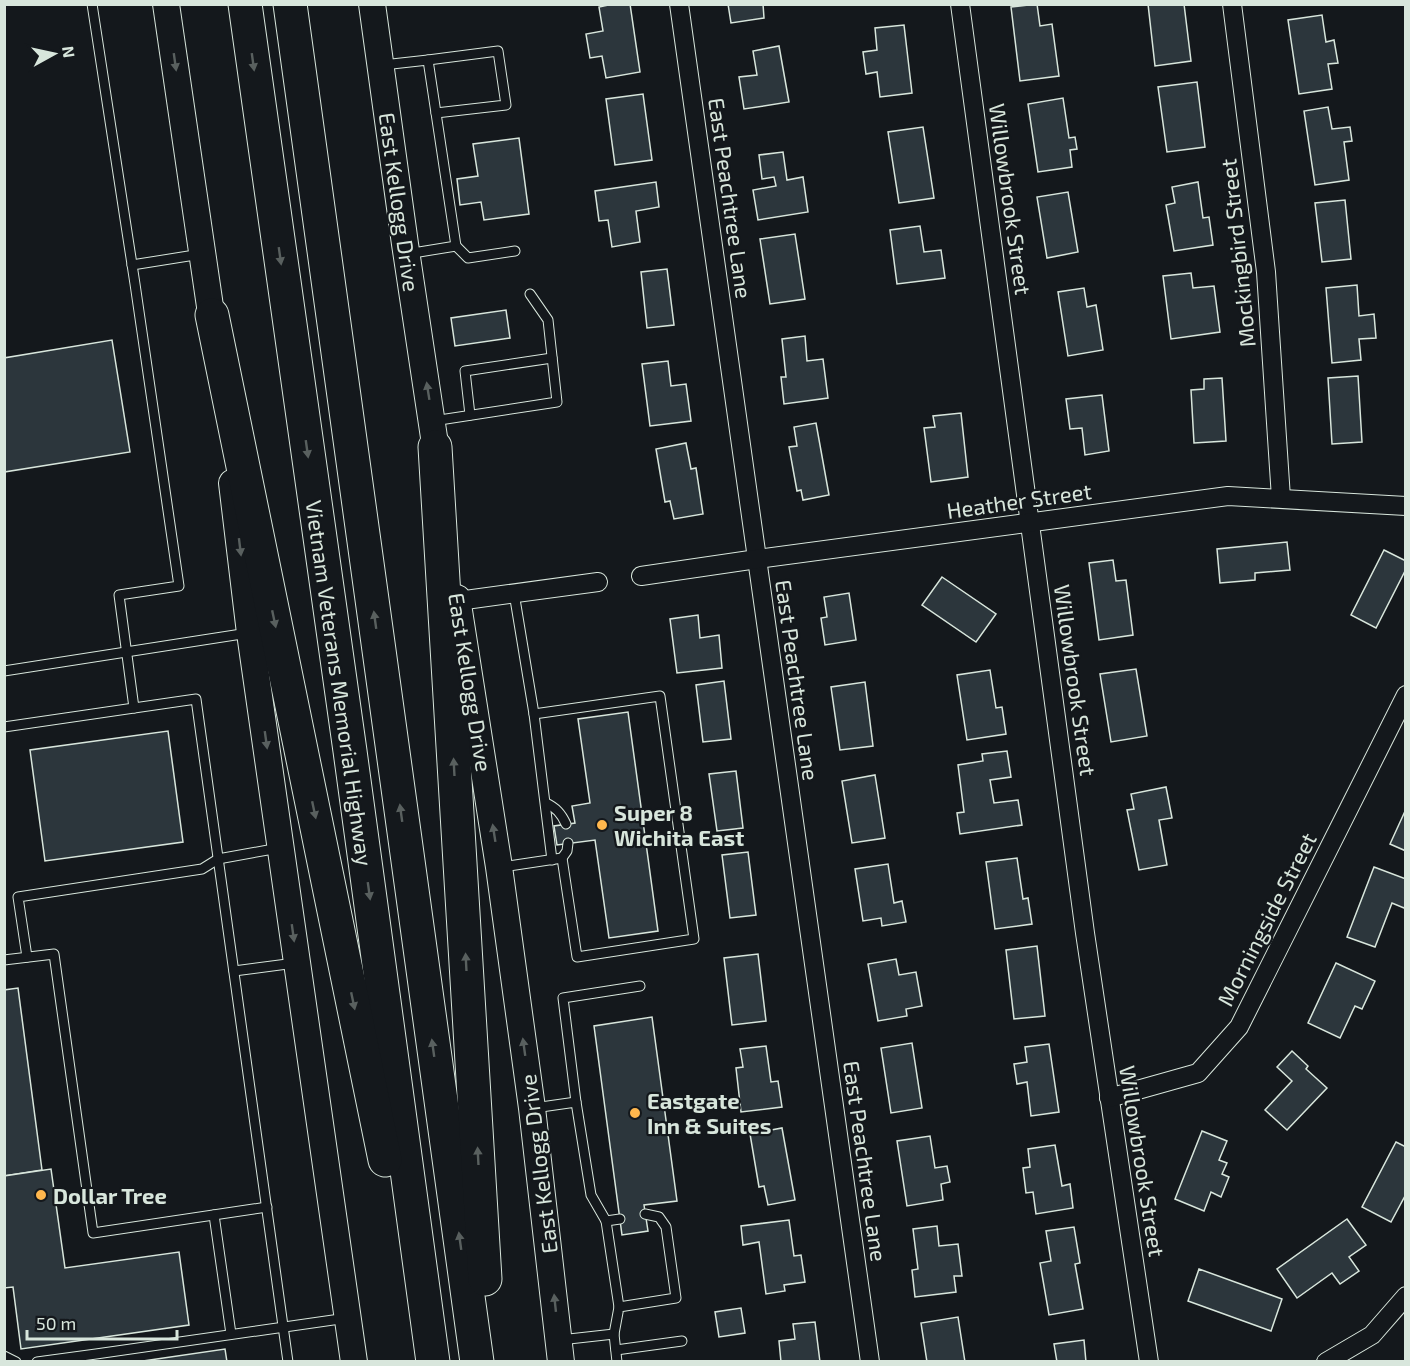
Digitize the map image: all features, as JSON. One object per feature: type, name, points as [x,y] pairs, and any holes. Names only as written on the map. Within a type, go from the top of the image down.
[{"type":"highway","name":"Vietnam Veterans Memorial Highway","points":[[245,4],[433,1362]]},
{"type":"highway","name":"Vietnam Veterans Memorial Highway","points":[[290,4],[477,1362]]},
{"type":"highway","points":[[212,315],[426,1362]]},
{"type":"highway","points":[[434,434],[490,1362]]},
{"type":"main road","points":[[166,4],[212,315],[250,633],[354,1362]]},
{"type":"main road","name":"East Kellogg Drive","points":[[372,4],[406,254],[500,867],[532,1108],[560,1351]]},
{"type":"street","name":"East Peachtree Lane","points":[[679,4],[870,1362]]},
{"type":"street","name":"Willowbrook Street","points":[[960,4],[1083,921],[1149,1362]]},
{"type":"street","name":"Mockingbird Street","points":[[1232,4],[1266,272],[1281,498]]},
{"type":"street","name":"Heather Street","points":[[641,576],[1228,496],[1406,506]]},
{"type":"street","points":[[458,601],[598,582]]},
{"type":"street","name":"Morningside Street","points":[[1109,1098],[1198,1073],[1239,1027],[1406,695]]},
{"type":"street","points":[[1326,1362],[1372,1335],[1406,1296]]},
{"type":"lane","points":[[92,4],[179,586],[119,595],[134,708]]},
{"type":"lane","points":[[380,65],[498,51],[506,105],[436,113]]},
{"type":"lane","points":[[428,60],[456,246],[468,258],[515,251]]},
{"type":"lane","points":[[406,254],[456,246]]},
{"type":"lane","points":[[132,265],[203,254]]},
{"type":"lane","points":[[434,434],[470,415],[557,402],[548,320],[530,294]]},
{"type":"lane","points":[[470,415],[465,370],[552,358]]},
{"type":"lane","points":[[514,593],[534,714],[552,860]]},
{"type":"lane","points":[[4,671],[250,633]]},
{"type":"lane","points":[[534,714],[660,696],[694,939],[577,957],[562,858]]},
{"type":"lane","points":[[4,727],[196,699],[288,1362]]},
{"type":"lane","points":[[546,803],[556,808],[566,824]]},
{"type":"lane","points":[[500,867],[562,858],[567,851],[568,843]]},
{"type":"lane","points":[[27,957],[18,897],[202,869],[218,859],[281,847]]},
{"type":"lane","points":[[4,960],[54,954],[93,1233],[267,1207]]},
{"type":"lane","points":[[234,971],[297,962]]},
{"type":"lane","points":[[617,1362],[614,1334],[619,1307],[606,1221],[591,1195],[563,998],[640,986]]},
{"type":"lane","points":[[532,1108],[576,1102]]},
{"type":"lane","points":[[619,1307],[676,1298],[666,1227],[659,1216],[645,1214]]},
{"type":"lane","points":[[214,1215],[231,1334]]},
{"type":"lane","points":[[606,1221],[620,1218]]},
{"type":"lane","points":[[37,1362],[97,1358],[231,1334],[348,1318]]},
{"type":"lane","points":[[560,1351],[614,1334]]},
{"type":"lane","points":[[616,1350],[682,1341]]},
{"type":"lane","points":[[4,1356],[16,1362]]},
{"type":"building","points":[[630,4],[640,72],[606,78],[602,56],[590,58],[586,34],[603,31],[599,7]]},
{"type":"building","points":[[728,4],[763,4],[764,18],[731,23]]},
{"type":"building","points":[[1037,4],[1040,26],[1052,24],[1059,76],[1020,81],[1011,7]]},
{"type":"building","points":[[1148,4],[1184,4],[1191,61],[1155,66]]},
{"type":"building","points":[[1322,15],[1326,42],[1334,40],[1338,63],[1328,64],[1332,89],[1299,94],[1288,20]]},
{"type":"building","points":[[904,25],[912,93],[880,97],[877,72],[866,74],[863,52],[877,50],[875,28]]},
{"type":"building","points":[[779,46],[789,102],[744,109],[739,77],[757,75],[753,51]]},
{"type":"building","points":[[1197,82],[1205,147],[1167,152],[1158,87]]},
{"type":"building","points":[[643,94],[652,160],[615,165],[606,99]]},
{"type":"building","points":[[1063,98],[1069,138],[1075,137],[1077,149],[1070,150],[1072,167],[1038,172],[1028,104]]},
{"type":"building","points":[[1328,107],[1332,129],[1350,127],[1352,141],[1344,142],[1349,180],[1315,185],[1304,111]]},
{"type":"building","points":[[923,127],[934,198],[899,203],[888,132]]},
{"type":"building","points":[[519,138],[529,214],[484,220],[481,202],[460,205],[457,179],[478,176],[473,144]]},
{"type":"building","points":[[783,152],[787,180],[803,177],[808,212],[758,220],[753,190],[776,186],[774,177],[762,179],[759,155]]},
{"type":"building","points":[[656,182],[659,207],[636,211],[640,242],[612,247],[608,220],[599,221],[595,191]]},
{"type":"building","points":[[1198,182],[1203,218],[1209,217],[1213,245],[1174,251],[1166,205],[1175,203],[1172,187]]},
{"type":"building","points":[[1068,192],[1078,252],[1047,258],[1037,197]]},
{"type":"building","points":[[1345,200],[1351,259],[1322,262],[1315,203]]},
{"type":"building","points":[[920,226],[924,252],[941,250],[945,278],[897,284],[890,230]]},
{"type":"building","points":[[795,234],[805,299],[770,304],[760,239]]},
{"type":"building","points":[[667,269],[674,325],[647,328],[641,272]]},
{"type":"building","points":[[1191,273],[1193,288],[1214,286],[1220,332],[1171,339],[1163,276]]},
{"type":"building","points":[[1357,285],[1359,316],[1374,314],[1376,338],[1359,339],[1361,360],[1332,363],[1326,288]]},
{"type":"building","points":[[1084,288],[1087,307],[1096,305],[1103,350],[1068,356],[1058,292]]},
{"type":"building","points":[[506,310],[510,338],[455,346],[451,318]]},
{"type":"building","points":[[805,336],[807,361],[823,359],[828,398],[784,404],[781,377],[786,377],[782,339]]},
{"type":"building","points":[[112,340],[130,452],[4,472],[4,358]]},
{"type":"building","points":[[668,361],[671,386],[686,384],[691,421],[650,426],[642,364]]},
{"type":"building","points":[[1358,376],[1362,442],[1332,444],[1328,378]]},
{"type":"building","points":[[1222,378],[1226,441],[1194,443],[1191,390],[1204,389],[1204,379]]},
{"type":"building","points":[[1102,395],[1109,451],[1085,455],[1082,428],[1070,429],[1066,399]]},
{"type":"building","points":[[961,413],[968,477],[931,482],[924,428],[935,427],[933,416]]},
{"type":"building","points":[[816,423],[829,495],[803,500],[801,490],[797,491],[789,447],[797,446],[794,427]]},
{"type":"building","points":[[686,443],[691,469],[696,468],[703,514],[674,519],[670,501],[665,502],[656,449]]},
{"type":"building","points":[[1287,542],[1290,570],[1255,573],[1255,580],[1220,583],[1217,549]]},
{"type":"building","points":[[1384,550],[1406,561],[1406,569],[1376,628],[1351,615]]},
{"type":"building","points":[[1113,560],[1116,581],[1126,580],[1133,635],[1099,640],[1089,563]]},
{"type":"building","points":[[942,577],[996,614],[976,642],[922,605]]},
{"type":"building","points":[[849,593],[856,640],[825,645],[821,618],[827,617],[824,597]]},
{"type":"building","points":[[698,615],[700,638],[719,635],[722,668],[677,673],[670,619]]},
{"type":"building","points":[[1136,669],[1147,736],[1111,742],[1100,674]]},
{"type":"building","points":[[990,670],[996,708],[1002,707],[1006,734],[967,740],[957,675]]},
{"type":"building","points":[[724,681],[731,739],[703,742],[696,685]]},
{"type":"building","points":[[865,682],[873,746],[840,750],[831,687]]},
{"type":"building","name":"Super 8 Wichita East","points":[[628,712],[658,931],[609,938],[595,840],[557,845],[554,826],[575,823],[572,806],[590,803],[578,719]]},
{"type":"building","points":[[168,731],[183,842],[45,861],[30,750]]},
{"type":"building","points":[[1007,751],[1011,777],[990,780],[994,803],[1018,800],[1022,825],[960,834],[957,813],[964,812],[958,765],[983,761],[982,754]]},
{"type":"building","points":[[736,771],[743,828],[717,831],[709,774]]},
{"type":"building","points":[[875,775],[885,838],[852,843],[842,781]]},
{"type":"building","points":[[1166,787],[1172,818],[1159,820],[1167,865],[1139,870],[1127,810],[1134,809],[1131,794]]},
{"type":"building","points":[[1406,809],[1406,851],[1390,844]]},
{"type":"building","points":[[748,852],[756,915],[730,918],[722,855]]},
{"type":"building","points":[[1017,858],[1023,899],[1028,898],[1032,924],[995,929],[986,862]]},
{"type":"building","points":[[888,864],[894,903],[902,901],[906,922],[882,926],[881,918],[863,921],[855,869]]},
{"type":"building","points":[[1374,867],[1406,879],[1406,904],[1404,908],[1392,903],[1375,947],[1347,937]]},
{"type":"building","points":[[1037,946],[1045,1016],[1014,1019],[1006,950]]},
{"type":"building","points":[[758,954],[766,1021],[732,1025],[724,958]]},
{"type":"building","points":[[896,959],[899,975],[916,972],[922,1006],[906,1009],[907,1016],[878,1021],[868,964]]},
{"type":"building","points":[[1336,963],[1375,981],[1362,1009],[1355,1006],[1340,1038],[1308,1023]]},
{"type":"building","points":[[18,988],[42,1170],[4,1176],[4,990]]},
{"type":"building","name":"Eastgate Inn & Suites","points":[[652,1017],[677,1201],[644,1205],[648,1231],[622,1235],[594,1026]]},
{"type":"building","points":[[912,1043],[922,1108],[891,1113],[881,1048]]},
{"type":"building","points":[[1049,1044],[1059,1112],[1031,1116],[1027,1082],[1017,1084],[1014,1064],[1027,1062],[1025,1047]]},
{"type":"building","points":[[766,1046],[771,1082],[778,1081],[782,1107],[741,1112],[736,1068],[743,1067],[740,1049]]},
{"type":"building","points":[[1292,1051],[1308,1066],[1306,1069],[1327,1088],[1287,1130],[1265,1110],[1292,1081],[1277,1067]]},
{"type":"building","points":[[782,1128],[795,1200],[768,1205],[764,1186],[759,1187],[750,1134]]},
{"type":"building","points":[[1202,1131],[1227,1141],[1219,1160],[1227,1163],[1222,1174],[1229,1177],[1221,1197],[1211,1192],[1204,1211],[1175,1199]]},
{"type":"building","points":[[930,1136],[935,1168],[947,1166],[950,1182],[941,1184],[943,1200],[907,1206],[897,1141]]},
{"type":"building","points":[[1396,1142],[1406,1147],[1406,1194],[1391,1222],[1362,1207]]},
{"type":"building","points":[[1055,1145],[1062,1186],[1070,1184],[1073,1208],[1036,1214],[1033,1192],[1026,1193],[1023,1168],[1030,1167],[1028,1149]]},
{"type":"building","points":[[51,1169],[65,1268],[179,1252],[189,1325],[21,1349],[13,1287],[4,1288],[4,1176]]},
{"type":"building","points":[[1347,1219],[1366,1245],[1349,1257],[1359,1271],[1340,1284],[1332,1273],[1297,1298],[1277,1269]]},
{"type":"building","points":[[789,1220],[794,1256],[801,1255],[805,1282],[784,1285],[785,1291],[766,1294],[759,1242],[743,1245],[741,1226]]},
{"type":"building","points":[[937,1226],[939,1246],[958,1244],[962,1276],[954,1276],[956,1292],[915,1297],[912,1270],[918,1269],[913,1229]]},
{"type":"building","points":[[1074,1227],[1080,1263],[1075,1264],[1083,1309],[1049,1315],[1040,1263],[1051,1261],[1046,1231]]},
{"type":"building","points":[[1199,1269],[1282,1299],[1271,1331],[1188,1301]]},
{"type":"building","points":[[741,1308],[745,1333],[719,1337],[715,1312]]},
{"type":"building","points":[[958,1317],[965,1362],[927,1362],[921,1323]]},
{"type":"building","points":[[815,1322],[820,1362],[781,1362],[779,1341],[795,1339],[793,1324]]},
{"type":"building","points":[[1084,1340],[1086,1362],[1057,1362],[1054,1344]]},
{"type":"building","points":[[225,1349],[227,1362],[136,1362]]},
{"type":"place","name":"Super 8 Wichita East","points":[[602,825]]},
{"type":"place","name":"Eastgate Inn & Suites","points":[[635,1113]]},
{"type":"place","name":"Dollar Tree","points":[[41,1195]]}]
